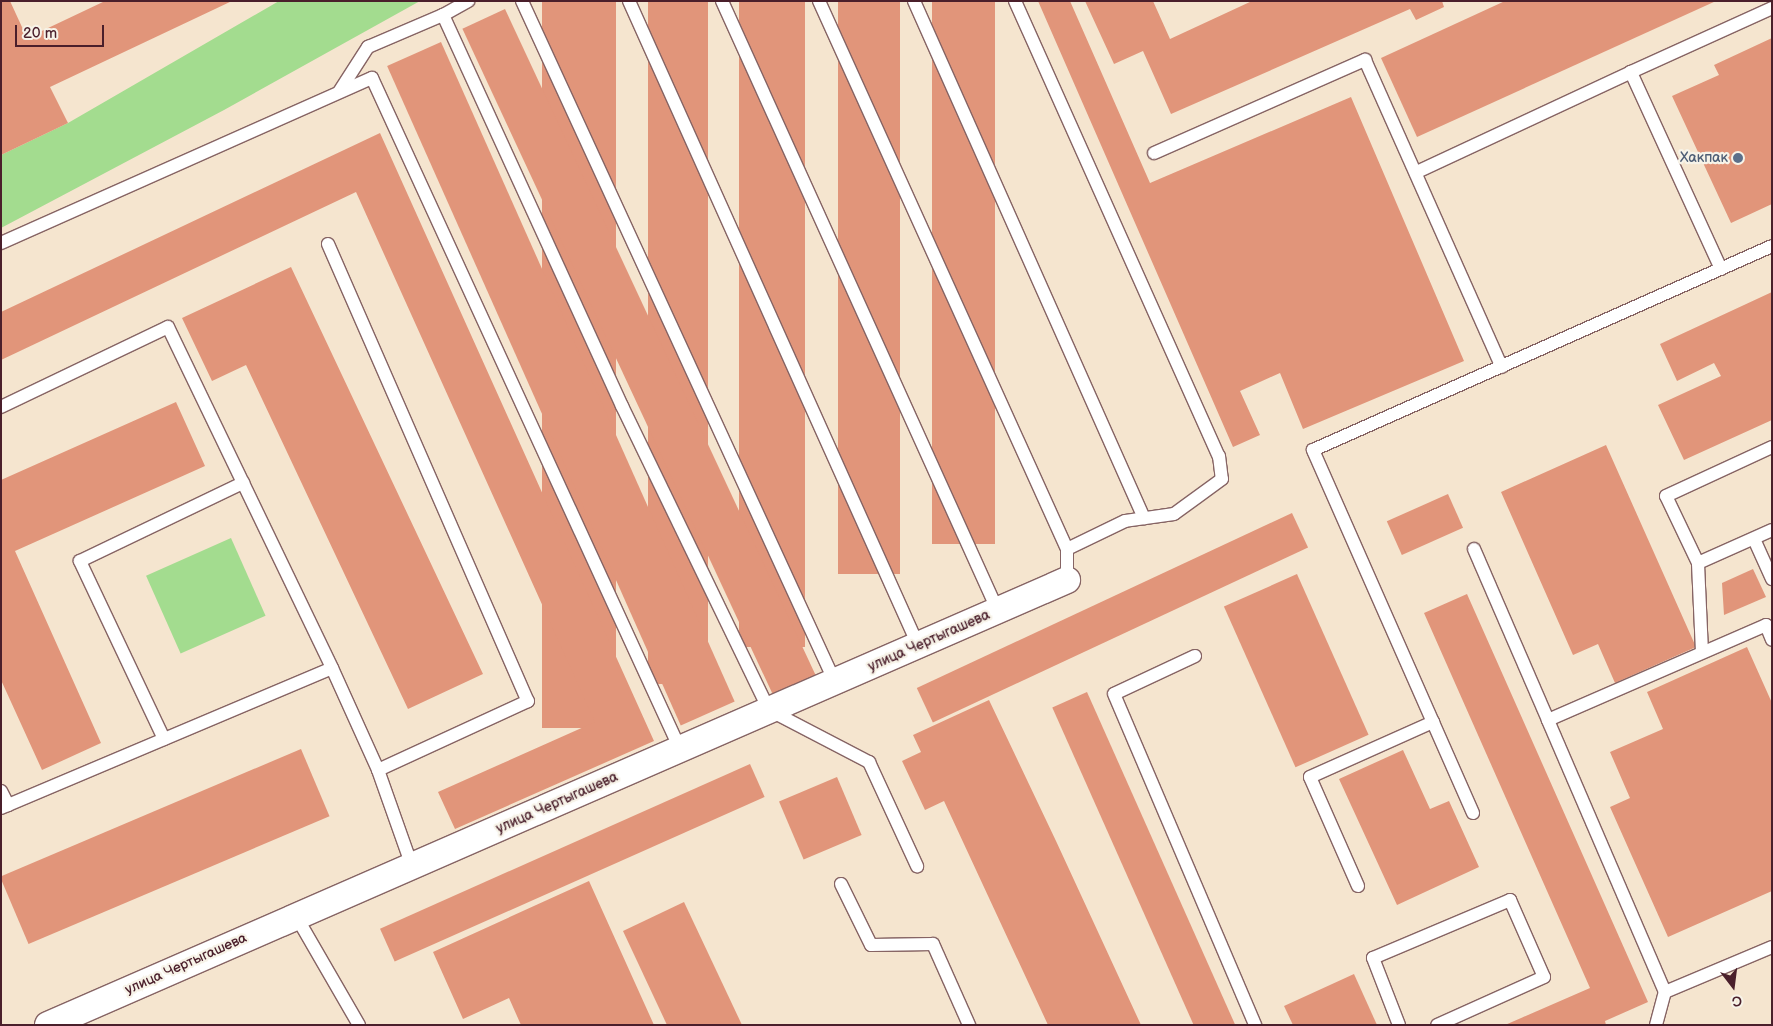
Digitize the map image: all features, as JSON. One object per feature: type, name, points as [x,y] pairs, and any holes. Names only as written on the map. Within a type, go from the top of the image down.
[{"type":"street","name":"улица Чертыгашева","points":[[48,1025],[1067,580]]},
{"type":"lane","points":[[339,92],[368,47],[443,15],[468,1]]},
{"type":"lane","points":[[522,1],[835,682]]},
{"type":"lane","points":[[629,1],[918,645]]},
{"type":"lane","points":[[722,1],[998,610]]},
{"type":"lane","points":[[819,1],[1067,549],[1067,580]]},
{"type":"lane","points":[[914,1],[1144,518]]},
{"type":"lane","points":[[1015,1],[1220,456],[1222,479],[1174,514],[1125,522],[1067,549]]},
{"type":"lane","points":[[1417,172],[1772,8]]},
{"type":"lane","points":[[443,15],[622,406],[769,710],[869,762],[917,866]]},
{"type":"lane","points":[[1154,153],[1365,60],[1417,172],[1502,368]]},
{"type":"lane","points":[[1631,72],[1721,269]]},
{"type":"lane","points":[[1,243],[372,78],[680,749]]},
{"type":"lane","points":[[328,244],[528,701],[378,770]]},
{"type":"lane","points":[[1473,813],[1313,450],[1502,368],[1772,246]]},
{"type":"lane","points":[[1,408],[168,327],[332,668],[378,770],[412,866]]},
{"type":"lane","points":[[1702,652],[1698,563],[1666,496],[1772,447]]},
{"type":"lane","points":[[164,739],[80,561],[243,483]]},
{"type":"lane","points":[[1698,563],[1772,530]]},
{"type":"lane","points":[[1754,539],[1772,579]]},
{"type":"lane","points":[[1474,549],[1665,992],[1656,1025]]},
{"type":"lane","points":[[1548,720],[1766,625],[1772,640]]},
{"type":"lane","points":[[1195,656],[1114,694],[1256,1025]]},
{"type":"lane","points":[[1,792],[4,807],[332,668]]},
{"type":"lane","points":[[1358,886],[1310,778],[1433,722]]},
{"type":"lane","points":[[841,884],[871,946],[933,944],[970,1025]]},
{"type":"lane","points":[[1399,1025],[1373,958],[1510,900],[1544,977],[1437,1025]]},
{"type":"lane","points":[[296,916],[359,1025]]},
{"type":"lane","points":[[1665,992],[1772,947]]},
{"type":"green space","points":[[279,1],[420,1],[224,110],[1,228],[1,155],[68,123]]},
{"type":"green space","points":[[231,538],[266,616],[181,653],[146,576]]},
{"type":"building","points":[[1,1],[10,1],[27,38],[105,1],[232,1],[50,87],[68,123],[1,155]]},
{"type":"building","points":[[542,1],[616,1],[616,728],[542,728]]},
{"type":"building","points":[[648,1],[708,1],[708,684],[648,684]]},
{"type":"building","points":[[739,1],[805,1],[805,647],[739,647]]},
{"type":"building","points":[[838,1],[900,1],[900,574],[838,574]]},
{"type":"building","points":[[932,1],[995,1],[995,544],[932,544]]},
{"type":"building","points":[[1038,1],[1070,1],[1150,183],[1351,97],[1464,361],[1303,429],[1280,373],[1240,391],[1260,435],[1233,447]]},
{"type":"building","points":[[1085,1],[1153,1],[1170,39],[1252,1],[1442,1],[1444,7],[1416,20],[1410,9],[1171,114],[1143,51],[1114,64]]},
{"type":"building","points":[[1505,1],[1716,1],[1417,137],[1381,58]]},
{"type":"building","points":[[505,9],[816,677],[774,697],[462,29]]},
{"type":"building","points":[[1772,38],[1772,204],[1731,223],[1672,96],[1719,75],[1714,65]]},
{"type":"building","points":[[441,42],[735,702],[681,726],[387,66]]},
{"type":"building","points":[[380,133],[654,741],[455,829],[438,792],[595,722],[356,192],[1,360],[1,312]]},
{"type":"building","points":[[291,267],[483,674],[408,709],[246,365],[212,381],[182,318]]},
{"type":"building","points":[[1772,292],[1772,420],[1684,460],[1658,405],[1721,376],[1714,363],[1677,381],[1660,344]]},
{"type":"building","points":[[176,402],[205,466],[15,551],[101,743],[42,770],[1,680],[1,480]]},
{"type":"building","points":[[1606,445],[1696,647],[1615,683],[1598,644],[1573,655],[1501,492]]},
{"type":"building","points":[[1448,494],[1463,528],[1402,555],[1387,521]]},
{"type":"building","points":[[1292,513],[1308,547],[933,722],[917,688]]},
{"type":"building","points":[[1753,569],[1766,597],[1724,615],[1722,583]]},
{"type":"building","points":[[1297,574],[1369,735],[1296,767],[1224,607]]},
{"type":"building","points":[[1467,594],[1648,1002],[1605,1021],[1606,1025],[1505,1025],[1590,988],[1424,613]]},
{"type":"building","points":[[1747,647],[1772,703],[1772,891],[1668,937],[1610,807],[1630,798],[1610,752],[1663,729],[1647,692]]},
{"type":"building","points":[[1087,692],[1235,1025],[1194,1025],[1052,707]]},
{"type":"building","points":[[989,700],[1141,1025],[1048,1025],[944,801],[925,810],[902,761],[921,752],[913,735]]},
{"type":"building","points":[[301,749],[330,816],[29,944],[1,876]]},
{"type":"building","points":[[1403,750],[1430,809],[1449,801],[1479,867],[1397,905],[1339,779]]},
{"type":"building","points":[[750,764],[765,797],[395,962],[380,929]]},
{"type":"building","points":[[837,777],[862,835],[804,860],[779,802]]},
{"type":"building","points":[[589,881],[654,1025],[521,1025],[509,998],[463,1019],[433,952]]},
{"type":"building","points":[[684,902],[742,1025],[667,1025],[623,931]]},
{"type":"building","points":[[1354,974],[1377,1025],[1293,1025],[1284,1006]]},
{"type":"place","name":"Хакпак","points":[[1738,158]]}]
